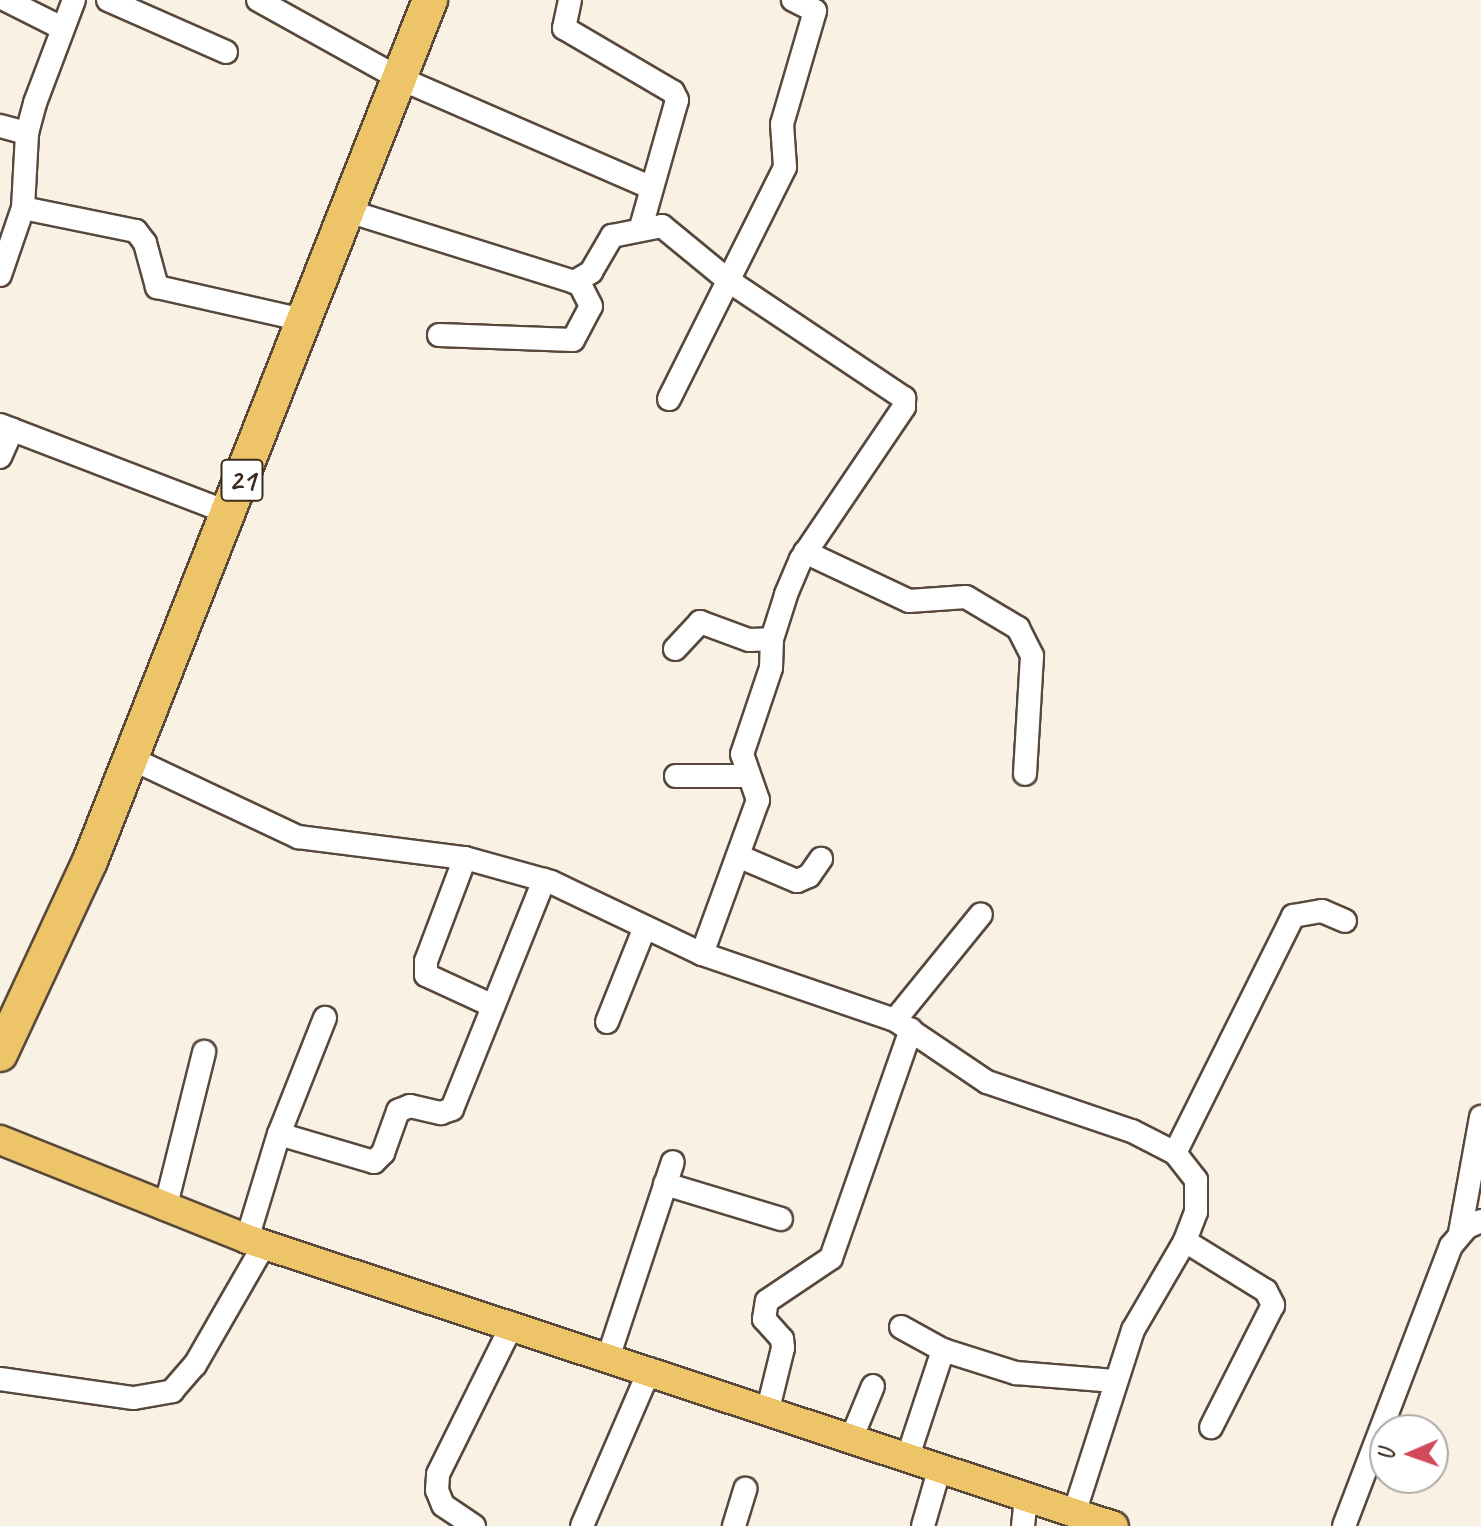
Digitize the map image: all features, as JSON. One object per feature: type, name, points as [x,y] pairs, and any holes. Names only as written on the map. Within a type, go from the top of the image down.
[{"type":"highway","name":"21","points":[[0,1054],[49,957],[229,513],[430,0]]},
{"type":"highway","name":"21","points":[[0,1019],[49,957]]},
{"type":"main road","points":[[0,1140],[165,1209],[256,1242],[609,1355],[1114,1526]]},
{"type":"street","points":[[6,0],[60,27]]},
{"type":"street","points":[[0,275],[23,208],[27,133],[60,27],[74,0]]},
{"type":"street","points":[[108,0],[226,52]]},
{"type":"street","points":[[258,0],[399,78],[650,187]]},
{"type":"street","points":[[570,0],[564,28],[676,96],[677,106],[650,187],[641,227]]},
{"type":"street","points":[[669,399],[785,167],[782,124],[815,11],[793,0]]},
{"type":"street","points":[[0,126],[27,133]]},
{"type":"street","points":[[23,208],[136,231],[145,243],[157,287],[304,320]]},
{"type":"street","points":[[348,211],[579,282],[591,306],[573,340],[439,335]]},
{"type":"street","points":[[579,282],[591,272],[612,236],[641,227],[662,226],[729,281],[904,398],[904,407],[805,552],[772,639],[771,668],[742,754],[758,800],[702,954]]},
{"type":"street","points":[[0,457],[6,427],[229,513]]},
{"type":"street","points":[[805,552],[909,601],[966,597],[1018,628],[1032,656],[1025,774]]},
{"type":"street","points":[[675,649],[700,622],[749,640],[772,639]]},
{"type":"street","points":[[130,758],[298,837],[465,858],[544,880],[702,954],[903,1025],[987,1082],[1132,1131],[1175,1153],[1191,1169],[1198,1195],[1185,1241],[1147,1301],[1115,1381],[1074,1514]]},
{"type":"street","points":[[676,776],[748,776]]},
{"type":"street","points":[[738,856],[797,881],[809,876],[821,859]]},
{"type":"street","points":[[465,858],[425,969],[430,979],[493,1006]]},
{"type":"street","points":[[279,1134],[374,1162],[383,1153],[398,1111],[410,1106],[441,1113],[452,1109],[544,880]]},
{"type":"street","points":[[1175,1153],[1293,916],[1322,911],[1345,921]]},
{"type":"street","points":[[768,1409],[783,1348],[782,1339],[764,1319],[767,1301],[831,1258],[903,1025],[981,914]]},
{"type":"street","points":[[607,1022],[645,927]]},
{"type":"street","points":[[0,1379],[134,1398],[172,1391],[195,1365],[256,1242],[279,1134],[325,1018]]},
{"type":"street","points":[[165,1209],[204,1052]]},
{"type":"street","points":[[1344,1526],[1381,1419],[1460,1233],[1481,1117]]},
{"type":"street","points":[[609,1355],[673,1162]]},
{"type":"street","points":[[665,1184],[781,1219]]},
{"type":"street","points":[[1460,1233],[1481,1221]]},
{"type":"street","points":[[1185,1241],[1266,1291],[1273,1305],[1211,1427]]},
{"type":"street","points":[[474,1526],[443,1505],[437,1490],[438,1474],[512,1325]]},
{"type":"street","points":[[901,1327],[943,1350],[1016,1373],[1115,1381]]},
{"type":"street","points":[[908,1456],[943,1350]]},
{"type":"street","points":[[582,1526],[650,1369]]},
{"type":"street","points":[[852,1437],[873,1386]]},
{"type":"street","points":[[923,1526],[940,1467]]},
{"type":"street","points":[[734,1526],[745,1489]]},
{"type":"street","points":[[1023,1526],[1026,1498]]}]
